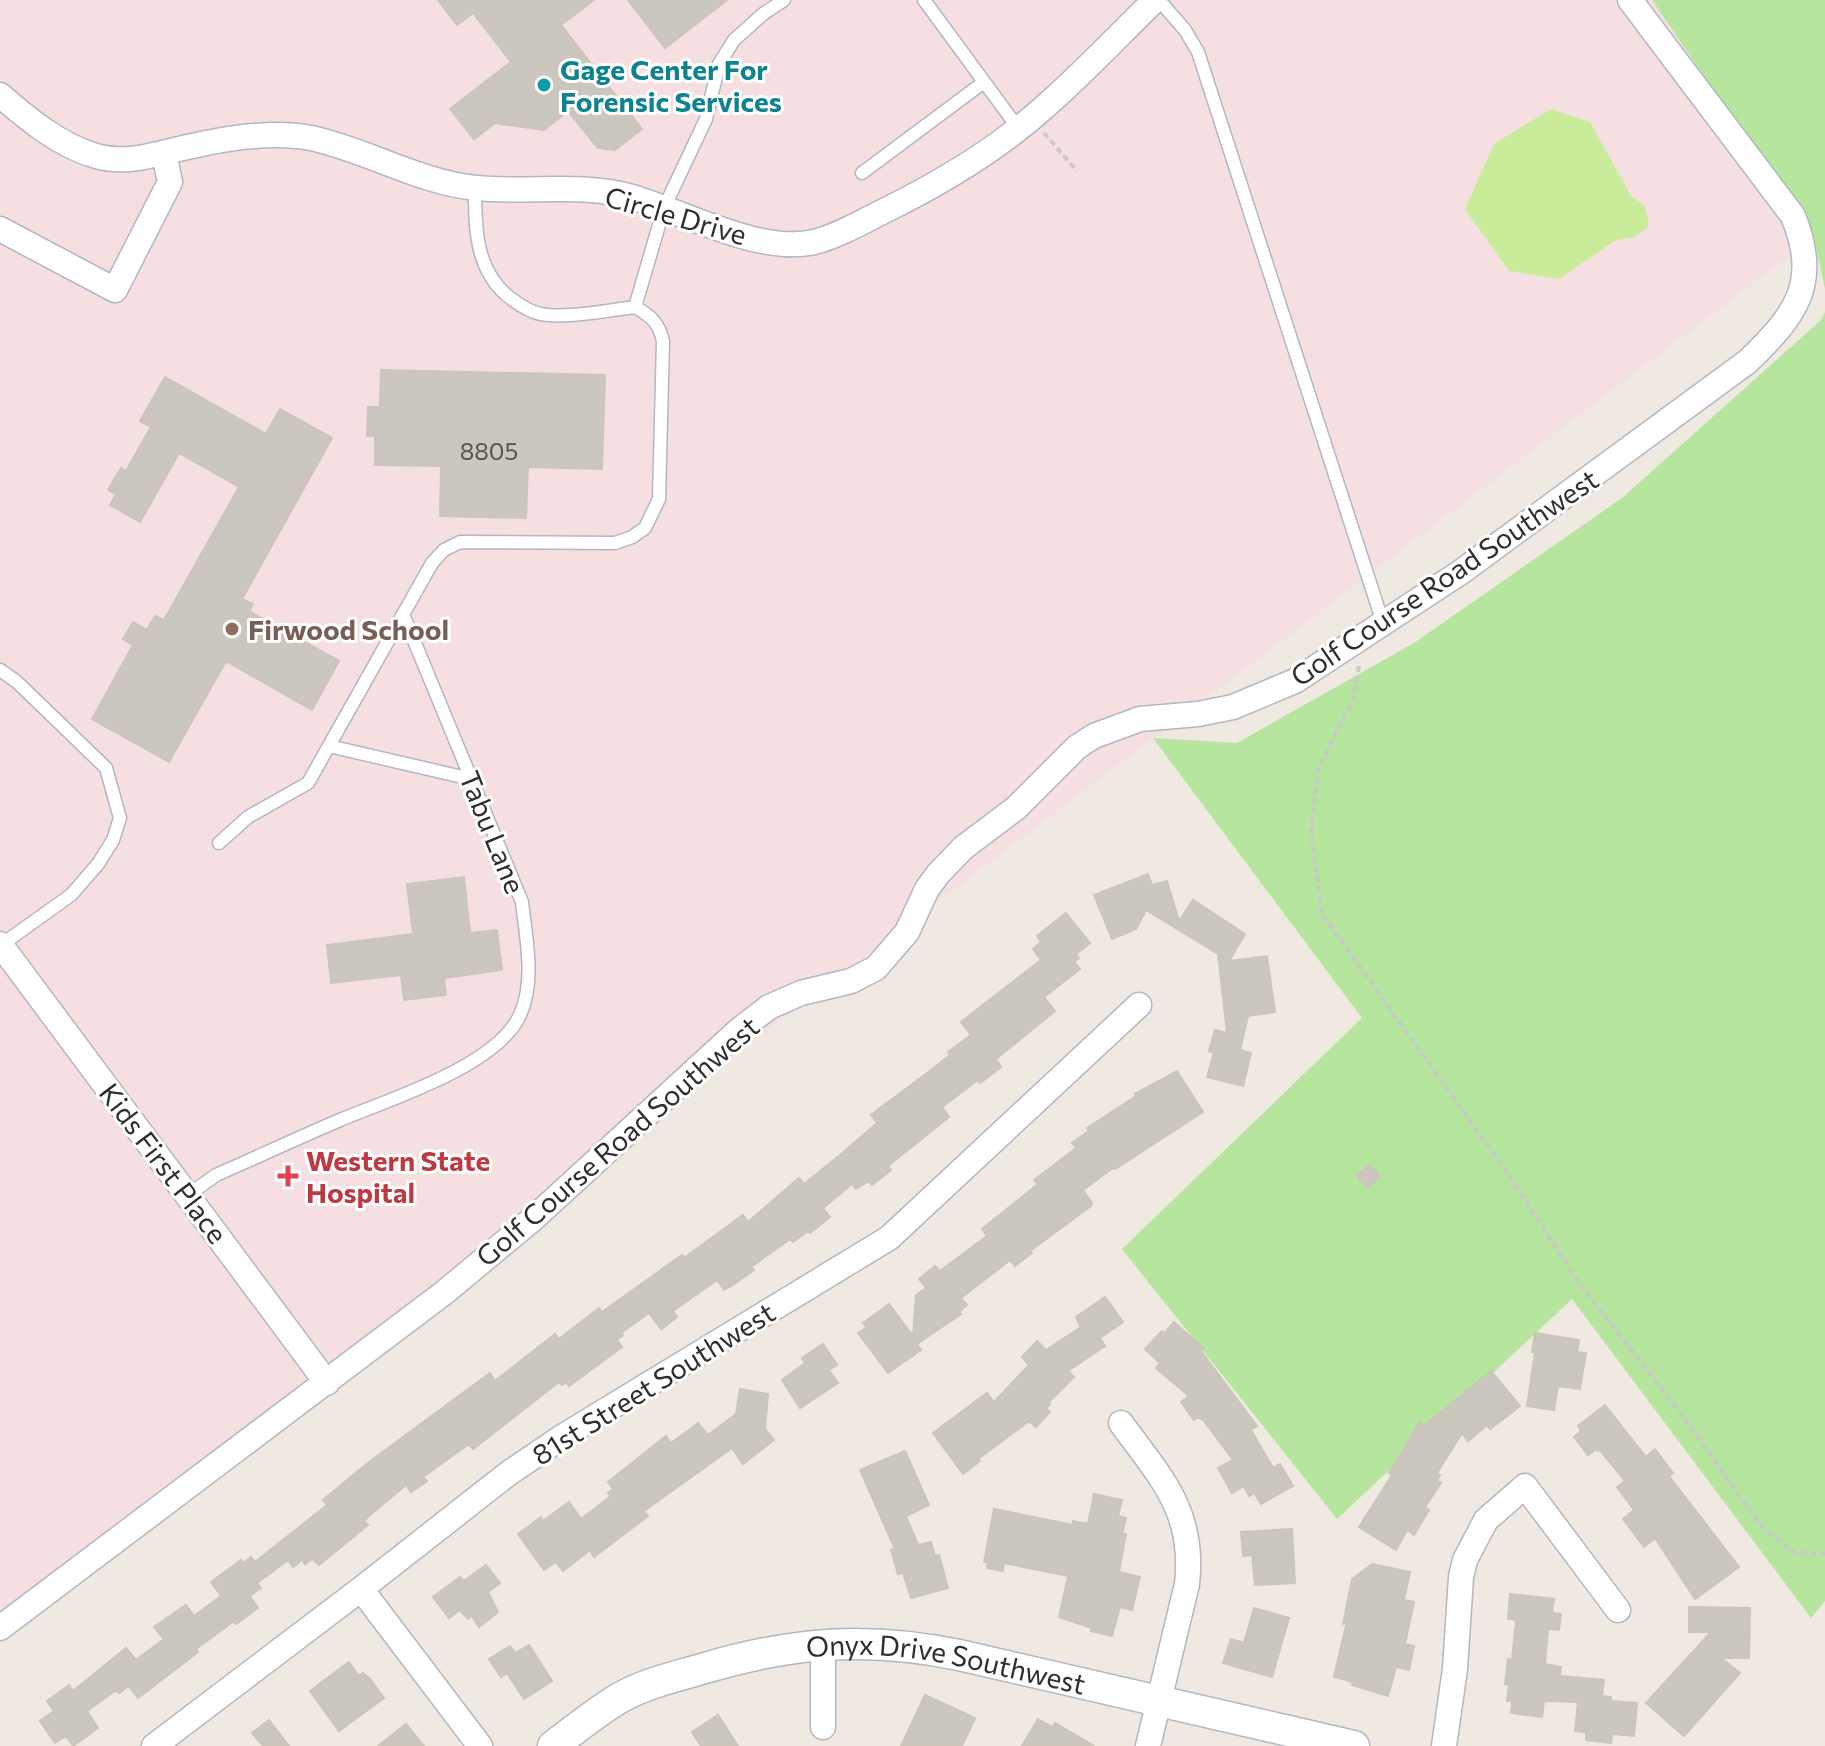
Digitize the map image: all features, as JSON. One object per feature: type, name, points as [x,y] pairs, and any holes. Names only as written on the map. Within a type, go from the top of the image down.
[{"type":"street","name":"Circle Drive","points":[[0,95],[28,119],[97,157],[130,160],[238,138],[278,135],[309,138],[428,177],[475,188],[582,190],[627,196],[765,241],[789,245],[814,241],[858,224],[916,196],[969,164],[1048,104],[1157,0]]},
{"type":"street","name":"Golf Course Road Southwest","points":[[0,1628],[445,1292],[534,1218],[738,1031],[769,1007],[801,993],[859,978],[876,968],[907,932],[927,889],[938,874],[963,848],[1016,808],[1077,747],[1094,736],[1140,719],[1198,714],[1233,707],[1295,681],[1461,572],[1747,362],[1784,324],[1803,288],[1805,253],[1793,216],[1630,0]]},
{"type":"street","points":[[0,229],[115,290],[170,182],[164,153]]},
{"type":"street","name":"Kids First Place","points":[[0,944],[327,1383]]},
{"type":"street","name":"81st Street Southwest","points":[[154,1746],[509,1473],[562,1437],[889,1238],[1139,1005]]},
{"type":"street","points":[[1121,1423],[1170,1491],[1186,1531],[1189,1563],[1187,1584],[1148,1746]]},
{"type":"street","points":[[1444,1746],[1465,1560],[1475,1535],[1486,1520],[1525,1486],[1618,1610]]},
{"type":"street","points":[[361,1589],[480,1746]]},
{"type":"street","points":[[823,1643],[823,1727]]},
{"type":"street","name":"Onyx Drive Southwest","points":[[553,1746],[620,1698],[660,1680],[762,1652],[823,1643],[869,1643],[926,1648],[1354,1746]]},
{"type":"lane","points":[[635,307],[664,208],[706,119],[719,64],[734,40],[784,0]]},
{"type":"lane","points":[[924,0],[984,82],[1024,123]]},
{"type":"lane","points":[[1157,0],[1185,30],[1198,52],[1374,630]]},
{"type":"lane","points":[[862,173],[984,82]]},
{"type":"lane","points":[[219,843],[248,817],[308,783],[432,563],[444,550],[460,542],[615,543],[645,528],[659,499],[663,341],[660,326],[650,315],[635,307],[542,314],[521,306],[498,288],[485,268],[475,227],[475,188]]},
{"type":"lane","name":"Tabu Lane","points":[[188,1195],[216,1175],[450,1074],[503,1038],[519,1017],[527,988],[522,902],[403,614]]},
{"type":"lane","points":[[0,670],[17,682],[106,768],[120,818],[113,840],[98,864],[71,895],[0,944]]},
{"type":"lane","points":[[329,746],[471,779]]},
{"type":"path","points":[[1024,123],[1077,171]]},
{"type":"path","points":[[1374,630],[1353,699],[1318,770],[1311,833],[1322,914],[1503,1167],[1579,1283],[1686,1420],[1760,1525],[1794,1552],[1825,1554]]},
{"type":"shaded area","name":"Western State Hospital","points":[[0,0],[1652,0],[1814,237],[0,1613]]},
{"type":"green space","points":[[1652,0],[1825,0],[1825,289],[1814,237]]},
{"type":"green space","points":[[1551,109],[1590,122],[1631,196],[1645,206],[1649,226],[1635,237],[1616,240],[1559,279],[1509,271],[1465,209],[1494,144]]},
{"type":"green space","points":[[1825,312],[1825,1601],[1811,1618],[1572,1299],[1337,1519],[1122,1249],[1362,1018],[1153,738],[1237,743],[1414,643],[1622,498],[1821,320]]},
{"type":"building","name":"Gage Center For Forensic Services","points":[[438,0],[594,0],[561,25],[642,129],[615,150],[598,148],[568,111],[544,130],[495,123],[474,139],[450,109],[511,62],[473,13],[457,25]]},
{"type":"building","name":"Gage Center For Forensic Services","points":[[628,0],[727,0],[665,48]]},
{"type":"building","points":[[381,370],[605,375],[602,469],[528,467],[526,518],[440,516],[441,466],[375,465],[375,436],[367,436],[368,407],[380,407]]},
{"type":"building","points":[[165,377],[266,434],[280,409],[332,438],[242,599],[253,604],[249,611],[339,661],[312,710],[226,661],[169,762],[92,719],[133,645],[123,639],[133,622],[147,630],[155,616],[164,620],[239,487],[179,453],[140,522],[110,505],[116,494],[108,490],[121,468],[126,471],[151,427],[140,421]]},
{"type":"building","points":[[1148,874],[1152,885],[1167,881],[1179,921],[1193,900],[1245,934],[1229,961],[1267,956],[1275,1012],[1248,1016],[1240,1050],[1251,1053],[1243,1086],[1207,1077],[1214,1053],[1209,1051],[1215,1030],[1227,1033],[1218,954],[1146,910],[1136,929],[1112,939],[1094,895]]},
{"type":"building","points":[[464,877],[470,933],[497,930],[502,970],[444,978],[446,995],[404,1000],[401,975],[331,983],[327,945],[413,934],[407,884]]},
{"type":"building","points":[[1066,913],[1090,943],[1076,954],[1079,958],[1074,962],[1080,969],[1044,997],[1055,1011],[996,1059],[1001,1067],[942,1107],[949,1117],[888,1166],[891,1170],[872,1185],[869,1181],[856,1189],[852,1184],[823,1208],[830,1217],[810,1233],[808,1231],[793,1242],[790,1239],[751,1267],[754,1270],[724,1290],[717,1280],[673,1311],[677,1317],[661,1329],[649,1313],[621,1333],[623,1335],[617,1340],[622,1347],[569,1386],[566,1382],[562,1385],[559,1382],[473,1449],[469,1444],[423,1477],[427,1481],[411,1492],[406,1485],[364,1521],[368,1525],[319,1565],[312,1559],[305,1564],[302,1560],[293,1567],[288,1560],[257,1583],[261,1588],[250,1596],[258,1608],[196,1649],[198,1652],[138,1698],[129,1686],[119,1693],[116,1690],[87,1711],[98,1728],[73,1746],[66,1736],[55,1743],[40,1721],[54,1711],[47,1701],[69,1685],[73,1691],[126,1648],[136,1660],[164,1639],[154,1627],[186,1605],[194,1616],[221,1596],[211,1582],[241,1560],[243,1563],[251,1557],[255,1562],[327,1505],[323,1500],[369,1462],[490,1373],[495,1381],[555,1334],[559,1339],[599,1308],[602,1312],[743,1215],[748,1222],[799,1178],[804,1184],[840,1155],[877,1123],[871,1115],[950,1055],[948,1052],[971,1035],[961,1022],[1041,960],[1033,949],[1041,942],[1037,936]]},
{"type":"building","points":[[1177,1071],[1203,1112],[1083,1190],[1091,1206],[1030,1251],[1032,1253],[1015,1266],[1010,1260],[961,1298],[967,1305],[959,1312],[961,1314],[917,1344],[921,1350],[888,1373],[858,1333],[867,1327],[863,1323],[889,1304],[913,1336],[916,1295],[926,1288],[919,1279],[935,1266],[940,1271],[987,1236],[982,1229],[1038,1184],[1034,1180],[1076,1148],[1072,1143],[1089,1131],[1087,1128],[1135,1094]]},
{"type":"building","points":[[1370,1165],[1380,1177],[1368,1188],[1357,1175]]},
{"type":"building","points":[[1105,1297],[1123,1322],[1100,1338],[1105,1346],[1068,1371],[1074,1377],[1049,1402],[1046,1409],[1050,1412],[1036,1427],[1029,1421],[963,1474],[933,1433],[987,1393],[994,1402],[1029,1365],[1022,1357],[1037,1341],[1046,1350],[1081,1327],[1076,1317]]},
{"type":"building","points":[[1174,1322],[1203,1348],[1201,1351],[1257,1426],[1251,1430],[1273,1468],[1280,1464],[1293,1486],[1261,1504],[1254,1493],[1249,1496],[1244,1486],[1232,1493],[1218,1468],[1233,1460],[1204,1421],[1198,1417],[1194,1420],[1181,1402],[1189,1396],[1156,1368],[1160,1363],[1145,1349]]},
{"type":"building","points":[[1535,1333],[1579,1340],[1577,1352],[1586,1353],[1580,1389],[1558,1386],[1554,1410],[1527,1406]]},
{"type":"building","points":[[823,1344],[837,1365],[829,1370],[838,1383],[800,1408],[782,1380],[805,1363],[802,1358]]},
{"type":"building","points":[[1491,1371],[1520,1406],[1490,1429],[1487,1425],[1468,1441],[1462,1433],[1437,1473],[1440,1475],[1437,1480],[1441,1483],[1425,1507],[1429,1510],[1414,1535],[1407,1530],[1396,1550],[1359,1527],[1392,1475],[1389,1473],[1420,1422],[1425,1425]]},
{"type":"building","points":[[740,1389],[768,1394],[765,1429],[774,1440],[743,1464],[732,1448],[644,1511],[648,1516],[594,1557],[590,1550],[563,1571],[556,1562],[544,1570],[518,1534],[569,1502],[581,1519],[611,1496],[608,1493],[613,1489],[608,1482],[666,1436],[671,1443],[698,1423],[708,1435],[736,1414]]},
{"type":"building","points":[[1605,1405],[1646,1457],[1655,1449],[1673,1473],[1669,1476],[1739,1567],[1695,1599],[1655,1538],[1644,1547],[1623,1519],[1634,1510],[1617,1487],[1625,1481],[1600,1450],[1596,1449],[1588,1455],[1574,1437],[1581,1431],[1578,1426]]},
{"type":"building","points":[[905,1451],[929,1505],[906,1516],[918,1545],[931,1542],[935,1556],[939,1555],[948,1588],[911,1598],[903,1573],[898,1574],[891,1550],[895,1549],[860,1470]]},
{"type":"building","points":[[1094,1494],[1122,1500],[1118,1516],[1126,1518],[1122,1534],[1126,1534],[1119,1572],[1140,1577],[1132,1610],[1120,1607],[1112,1636],[1059,1617],[1068,1576],[1004,1563],[1003,1571],[987,1568],[988,1562],[984,1562],[994,1509],[1073,1525],[1073,1521],[1088,1524]]},
{"type":"building","points":[[1292,1529],[1295,1583],[1255,1585],[1252,1555],[1243,1556],[1241,1532]]},
{"type":"building","points":[[1372,1564],[1410,1572],[1404,1600],[1414,1602],[1405,1644],[1414,1646],[1409,1670],[1396,1667],[1388,1696],[1334,1677],[1347,1621],[1343,1624],[1352,1579]]},
{"type":"building","points":[[486,1565],[500,1583],[488,1592],[498,1612],[479,1627],[472,1616],[468,1619],[460,1610],[449,1618],[433,1597],[460,1577],[464,1581]]},
{"type":"building","points":[[1510,1594],[1554,1599],[1552,1613],[1561,1614],[1559,1630],[1548,1629],[1545,1664],[1561,1667],[1560,1676],[1604,1680],[1602,1696],[1611,1697],[1611,1701],[1637,1703],[1634,1736],[1612,1734],[1611,1743],[1586,1740],[1586,1732],[1575,1731],[1578,1702],[1544,1701],[1542,1717],[1511,1713],[1512,1701],[1507,1701],[1509,1685],[1505,1684],[1508,1659],[1512,1660],[1516,1620],[1508,1619]]},
{"type":"building","points":[[1689,1607],[1750,1608],[1749,1658],[1721,1658],[1740,1673],[1684,1736],[1646,1703],[1711,1632],[1689,1632]]},
{"type":"building","points":[[1254,1608],[1289,1618],[1272,1677],[1223,1663],[1231,1639],[1244,1643]]},
{"type":"building","points":[[529,1645],[552,1681],[524,1699],[507,1673],[501,1677],[489,1659],[510,1646],[515,1653]]},
{"type":"building","points":[[349,1662],[359,1676],[363,1673],[370,1679],[384,1698],[339,1731],[310,1691]]},
{"type":"building","points":[[925,1695],[975,1718],[962,1746],[901,1746]]},
{"type":"building","points":[[718,1715],[738,1746],[701,1746],[692,1732]]},
{"type":"building","points":[[1038,1719],[1052,1727],[1055,1723],[1094,1746],[1022,1746]]},
{"type":"building","points":[[269,1720],[289,1746],[263,1746],[252,1733]]},
{"type":"building","points":[[406,1724],[424,1746],[378,1746]]},
{"type":"place","name":"Gage Center For Forensic Services","points":[[544,85]]},
{"type":"place","name":"Firwood School","points":[[232,629]]},
{"type":"place","name":"Western State Hospital","points":[[288,1176]]}]
